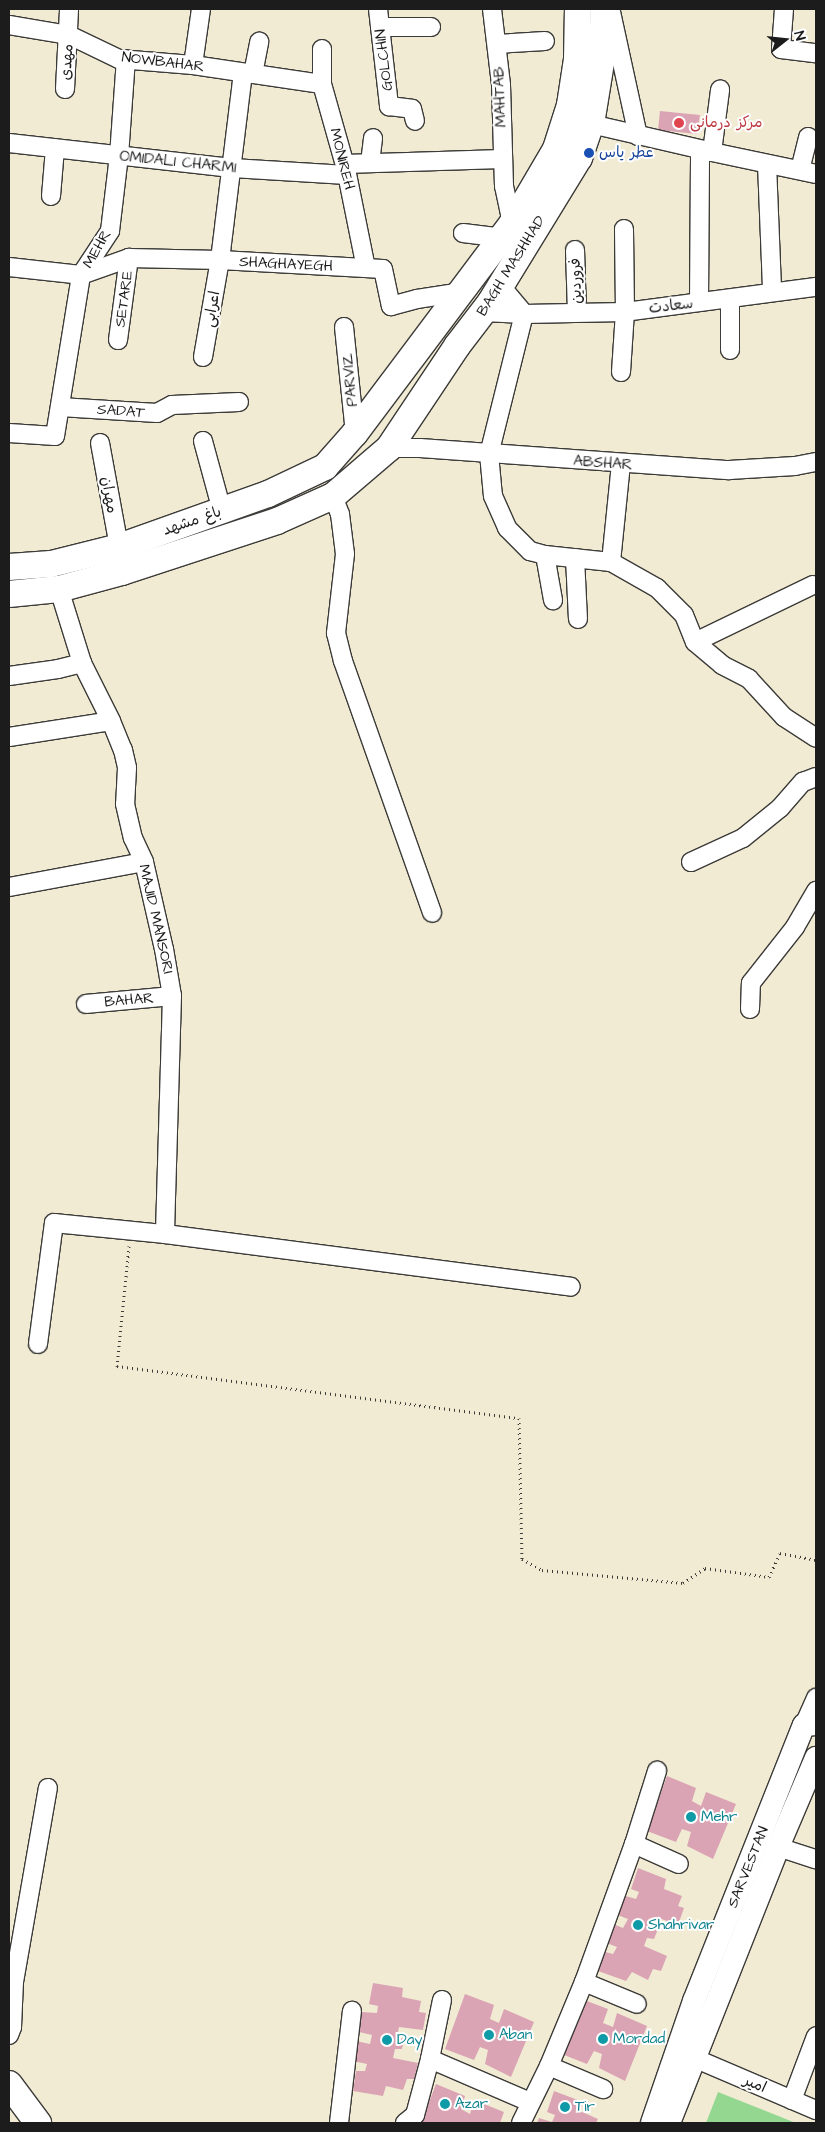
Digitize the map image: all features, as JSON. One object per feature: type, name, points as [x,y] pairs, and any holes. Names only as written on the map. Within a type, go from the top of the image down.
[{"type":"main road","name":"BAGH MASHHAD","points":[[333,496],[389,448],[457,346],[483,312],[578,158],[591,124],[589,60],[578,9]]},
{"type":"main road","name":"BAGH MASHHAD","points":[[355,433],[462,292],[531,196],[556,150],[570,105],[589,60],[604,9]]},
{"type":"main road","points":[[433,330],[434,343],[437,349],[444,350],[457,346]]},
{"type":"main road","points":[[406,366],[418,364],[429,372],[432,384]]},
{"type":"main road","name":"باغ مشهد","points":[[10,563],[51,564],[119,547],[268,494],[325,467],[355,433]]},
{"type":"main road","name":"باغ مشهد","points":[[9,594],[58,589],[122,572],[277,521],[333,496]]},
{"type":"main road","points":[[9,2084],[38,2123]]},
{"type":"street","points":[[69,9],[69,35]]},
{"type":"street","points":[[193,65],[201,9]]},
{"type":"street","name":"GOLCHIN","points":[[378,9],[390,106],[412,109],[415,121]]},
{"type":"street","name":"MAHTAB","points":[[492,9],[497,44],[507,231]]},
{"type":"street","points":[[610,9],[638,136]]},
{"type":"street","points":[[784,9],[781,49],[816,53]]},
{"type":"street","name":"NOWBAHAR","points":[[9,25],[69,35],[119,59],[193,65],[322,84]]},
{"type":"street","points":[[380,27],[431,27]]},
{"type":"street","name":"مهدی","points":[[65,89],[69,35]]},
{"type":"street","points":[[497,44],[545,41]]},
{"type":"street","name":"اعرابی","points":[[203,357],[220,260],[232,168],[248,73],[259,42]]},
{"type":"street","name":"MONIREH","points":[[322,49],[322,84],[346,170],[366,268]]},
{"type":"street","name":"MEHR","points":[[9,433],[56,436],[81,275],[110,231],[119,156],[126,59]]},
{"type":"street","points":[[699,302],[706,151],[720,90]]},
{"type":"street","points":[[591,124],[638,136],[808,172],[808,137]]},
{"type":"street","points":[[370,164],[373,138]]},
{"type":"street","name":"OMIDALI CHARMI","points":[[9,143],[232,168],[346,170]]},
{"type":"street","points":[[51,196],[55,148]]},
{"type":"street","points":[[346,170],[370,164],[502,159]]},
{"type":"street","points":[[767,164],[772,291]]},
{"type":"street","points":[[504,186],[531,196]]},
{"type":"street","points":[[621,372],[625,312],[624,230]]},
{"type":"street","points":[[462,233],[507,231]]},
{"type":"street","name":"فروردین","points":[[575,250],[577,312]]},
{"type":"street","name":"SHAGHAYEGH","points":[[81,275],[129,258],[220,260],[383,269],[391,306],[416,299],[462,292]]},
{"type":"street","name":"SETARE","points":[[118,340],[129,258]]},
{"type":"street","points":[[9,267],[81,275]]},
{"type":"street","points":[[500,284],[524,314],[490,454],[493,496],[507,528],[530,551],[545,555],[611,562],[657,588],[684,615],[695,642],[722,665],[749,679],[784,717],[816,738]]},
{"type":"street","name":"سعادت","points":[[483,312],[524,314],[625,312],[730,299],[772,291],[816,287]]},
{"type":"street","points":[[730,299],[730,350]]},
{"type":"street","name":"PARVIZ","points":[[344,326],[355,433]]},
{"type":"street","name":"SADAT","points":[[60,407],[157,413],[172,405],[239,402]]},
{"type":"street","points":[[204,442],[222,511]]},
{"type":"street","name":"مهران","points":[[100,443],[119,547]]},
{"type":"street","name":"ABSHAR","points":[[389,448],[420,448],[620,464],[730,470],[795,466],[816,462]]},
{"type":"street","points":[[611,562],[620,464]]},
{"type":"street","points":[[333,496],[340,514],[345,554],[336,633],[343,660],[432,912]]},
{"type":"street","points":[[545,555],[553,600]]},
{"type":"street","points":[[575,558],[578,619]]},
{"type":"street","points":[[695,642],[814,585]]},
{"type":"street","name":"MAJID MANSORI","points":[[58,589],[82,663],[111,721],[127,768],[125,804],[131,830],[144,862],[164,949],[172,996],[165,1234]]},
{"type":"street","points":[[9,676],[58,669],[82,663]]},
{"type":"street","points":[[9,737],[111,721]]},
{"type":"street","points":[[691,862],[743,838],[780,808],[803,782],[816,776]]},
{"type":"street","points":[[9,887],[144,862]]},
{"type":"street","points":[[750,1009],[751,984],[795,926],[816,891]]},
{"type":"street","name":"BAHAR","points":[[86,1004],[172,996]]},
{"type":"street","points":[[38,1344],[54,1223],[165,1234],[571,1287]]},
{"type":"street","name":"SARVESTAN","points":[[652,2123],[694,2001],[810,1724],[816,1698]]},
{"type":"street","name":"SARVESTAN","points":[[669,2123],[778,1846],[816,1758]]},
{"type":"street","points":[[521,2123],[584,1982],[634,1844],[657,1771]]},
{"type":"street","points":[[9,2034],[12,2027],[14,1982],[48,1788]]},
{"type":"street","points":[[634,1844],[679,1864]]},
{"type":"street","points":[[778,1846],[816,1859]]},
{"type":"street","points":[[584,1982],[637,2004]]},
{"type":"street","points":[[405,2123],[415,2114],[430,2059],[442,2000]]},
{"type":"street","points":[[341,2123],[352,2011]]},
{"type":"street","points":[[792,2100],[816,2036]]},
{"type":"street","name":"امیر","points":[[694,2058],[816,2110]]},
{"type":"street","points":[[430,2059],[530,2102]]},
{"type":"street","points":[[548,2066],[603,2089]]},
{"type":"path","points":[[131,1230],[117,1366],[519,1418],[522,1560],[542,1570],[683,1583],[704,1568],[769,1577],[780,1553],[816,1560]]},
{"type":"green space","points":[[718,2092],[796,2123],[706,2123]]},
{"type":"building","name":"مرکز درمانی","points":[[660,111],[700,115],[697,134],[658,130]]},
{"type":"building","name":"Mehr","points":[[667,1776],[696,1788],[692,1801],[701,1806],[706,1792],[736,1804],[713,1859],[687,1846],[691,1832],[682,1829],[676,1842],[647,1831]]},
{"type":"building","name":"Shahrivar","points":[[638,1868],[666,1879],[664,1889],[682,1896],[678,1906],[684,1908],[678,1925],[656,1917],[652,1926],[658,1929],[654,1939],[647,1938],[644,1946],[667,1956],[661,1971],[653,1969],[648,1980],[632,1972],[626,1981],[598,1971],[605,1952],[613,1954],[617,1947],[604,1942],[611,1923],[623,1928],[628,1919],[615,1914],[622,1895],[636,1899],[639,1892],[631,1889]]},
{"type":"building","name":"Day","points":[[373,1983],[403,1988],[402,1997],[421,2001],[419,2012],[426,2013],[423,2030],[399,2027],[397,2037],[404,2039],[402,2049],[395,2049],[393,2058],[418,2063],[414,2079],[407,2079],[403,2090],[386,2086],[383,2096],[353,2091],[356,2071],[365,2071],[367,2064],[353,2061],[356,2041],[370,2044],[372,2035],[359,2032],[362,2012],[377,2013],[378,2006],[369,2004]]},
{"type":"building","name":"Aban","points":[[465,1994],[494,2005],[490,2019],[499,2023],[504,2009],[534,2022],[511,2077],[485,2064],[488,2050],[480,2047],[474,2060],[445,2049]]},
{"type":"building","name":"Mordad","points":[[579,1998],[608,2009],[603,2023],[613,2027],[617,2013],[647,2026],[625,2081],[599,2068],[602,2054],[594,2051],[587,2064],[559,2053]]},
{"type":"building","name":"Azar","points":[[436,2084],[465,2096],[461,2109],[470,2114],[474,2100],[504,2112],[500,2123],[421,2123]]},
{"type":"building","name":"Tir","points":[[554,2091],[583,2102],[580,2111],[598,2119],[596,2123],[537,2123],[539,2118],[552,2122],[555,2115],[547,2112]]},
{"type":"place","name":"مرکز درمانی","points":[[679,123]]},
{"type":"place","name":"عطر یاس","points":[[589,153]]},
{"type":"place","name":"Mehr","points":[[691,1817]]},
{"type":"place","name":"Shahrivar","points":[[638,1925]]},
{"type":"place","name":"Aban","points":[[489,2035]]},
{"type":"place","name":"Mordad","points":[[603,2039]]},
{"type":"place","name":"Day","points":[[387,2040]]},
{"type":"place","name":"Azar","points":[[445,2104]]},
{"type":"place","name":"Tir","points":[[565,2107]]}]
